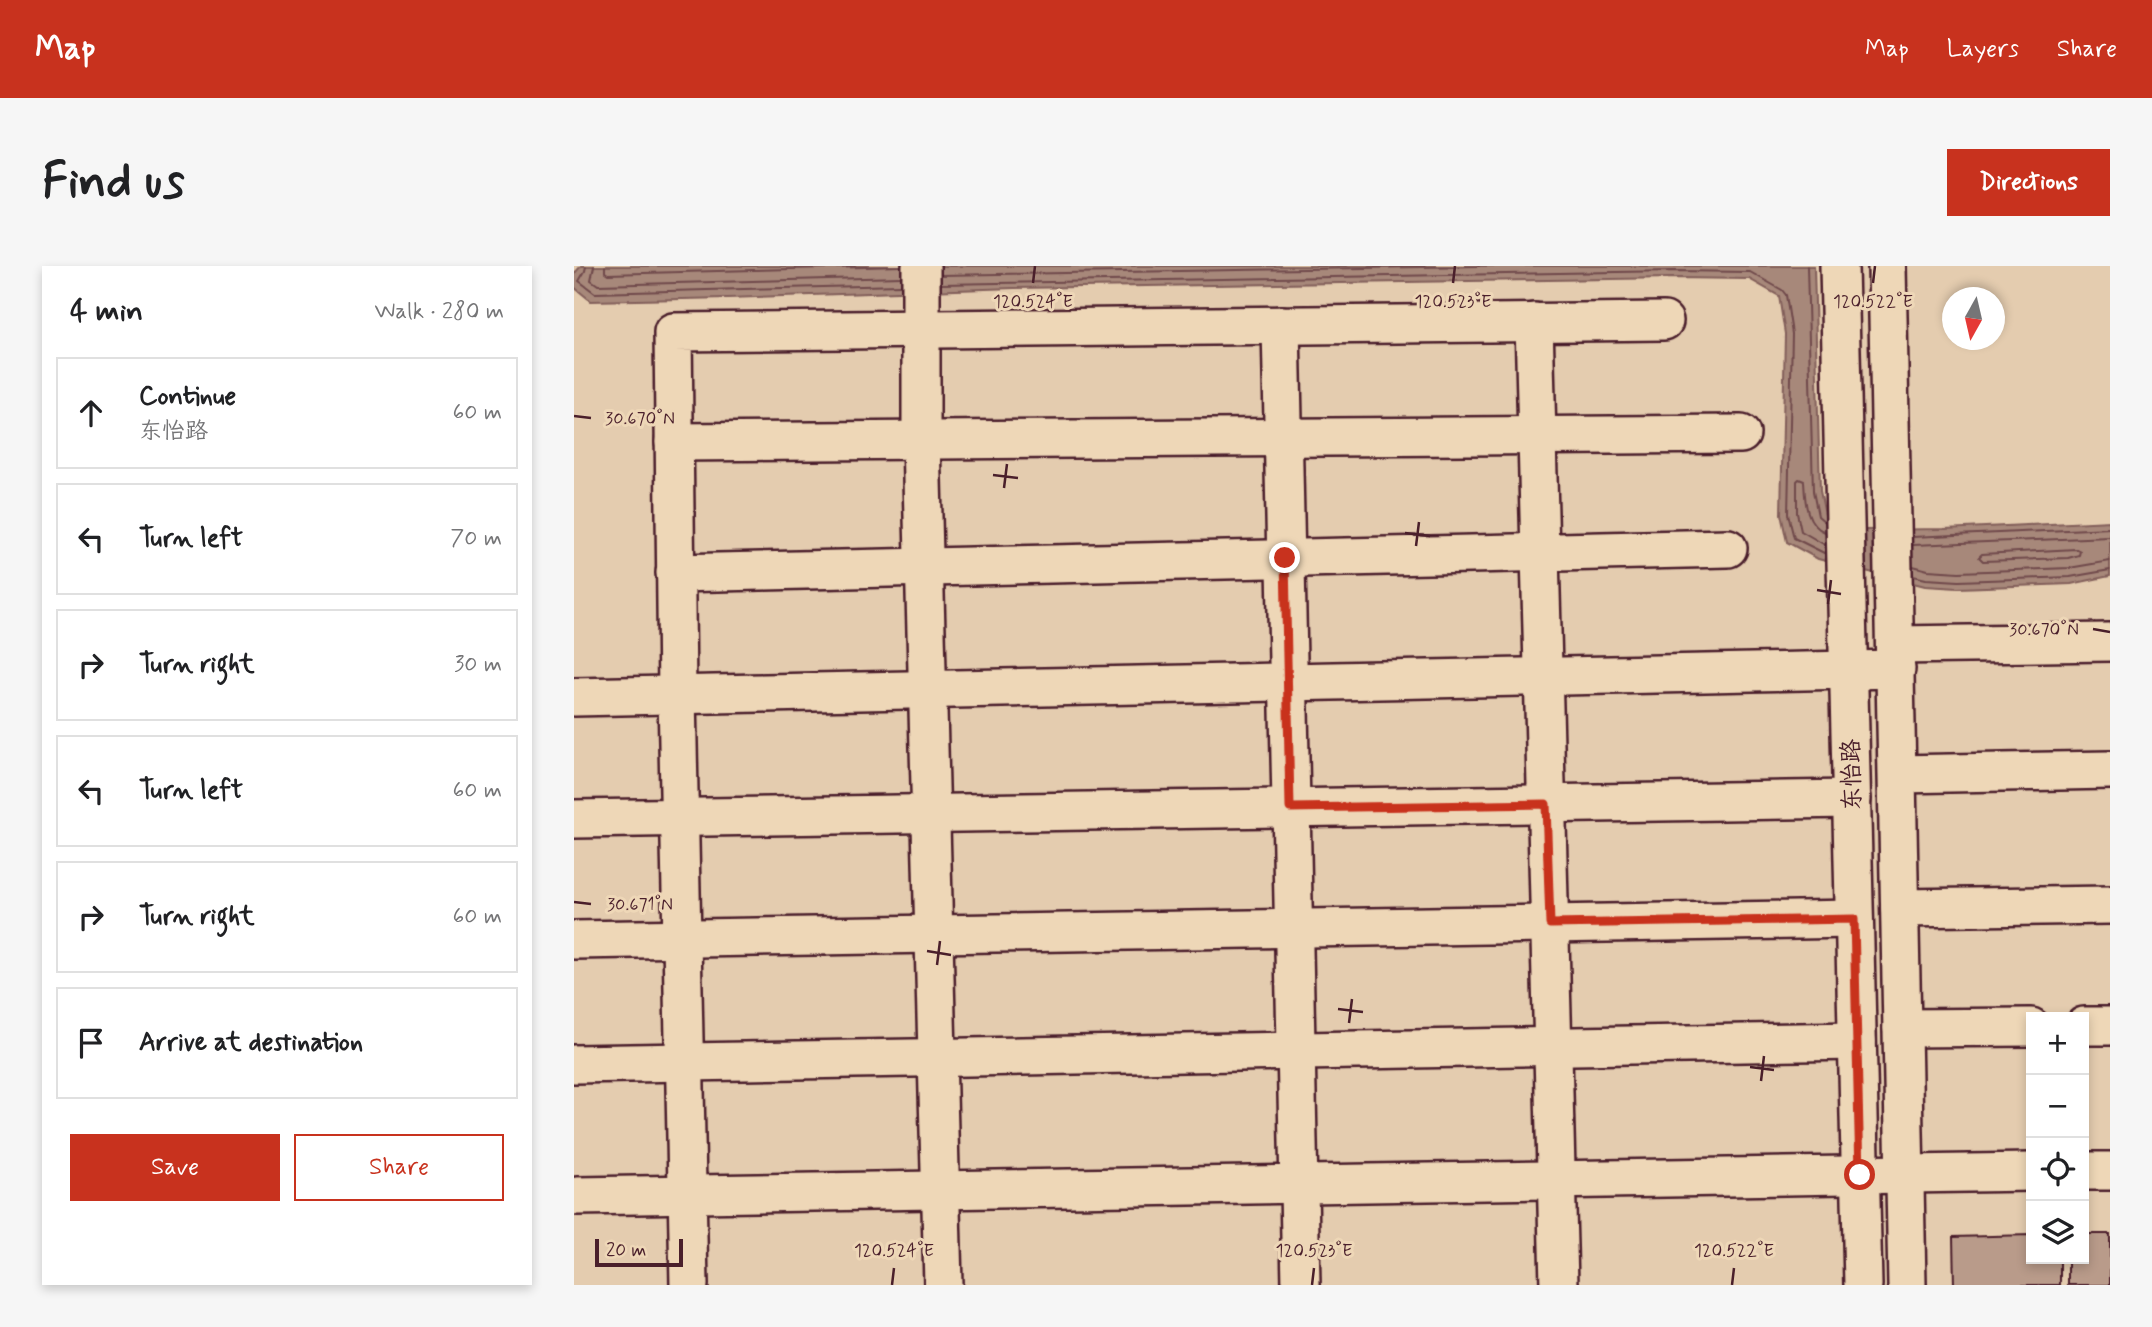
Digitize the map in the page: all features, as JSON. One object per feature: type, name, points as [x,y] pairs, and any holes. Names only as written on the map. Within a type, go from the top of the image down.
[{"type":"street","points":[[921,266],[921,440],[943,1285]]},
{"type":"street","name":"东怡路","points":[[1839,266],[1863,1285]]},
{"type":"street","name":"东怡路","points":[[1887,266],[1907,1285]]},
{"type":"street","points":[[690,1285],[677,694],[673,332],[920,316],[1280,325],[1664,321]]},
{"type":"street","points":[[1534,322],[1559,1285]]},
{"type":"street","points":[[1280,325],[1301,1285]]},
{"type":"street","points":[[674,442],[1741,435]]},
{"type":"street","points":[[675,573],[1728,548]]},
{"type":"street","points":[[574,697],[1849,671],[1895,642],[2110,642]]},
{"type":"street","points":[[1898,774],[2110,771]]},
{"type":"street","points":[[574,819],[1852,799]]},
{"type":"street","points":[[1900,908],[2110,905]]},
{"type":"street","points":[[574,940],[1854,919]]},
{"type":"street","points":[[2089,1026],[2110,1026]]},
{"type":"street","points":[[1902,1028],[2026,1027]]},
{"type":"street","points":[[574,1064],[1857,1041]]},
{"type":"street","points":[[2089,1171],[2110,1171]]},
{"type":"street","points":[[577,1196],[2026,1172]]},
{"type":"water","points":[[581,266],[1814,266],[1820,491],[1825,515],[1863,530],[2110,521],[2110,576],[2071,584],[1958,588],[1925,586],[1818,559],[1787,542],[1781,514],[1785,334],[1779,296],[1749,279],[1014,288],[591,301],[574,287],[574,274]]},
{"type":"building","points":[[2089,1234],[2110,1234],[2110,1285],[2068,1285],[2068,1264],[2089,1264]]},
{"type":"building","points":[[2026,1235],[2026,1264],[2060,1264],[2060,1285],[1954,1285],[1953,1237]]},
{"type":"route","points":[[1285,558],[1290,808],[1546,804],[1550,924],[1854,919],[1860,1175]]}]
